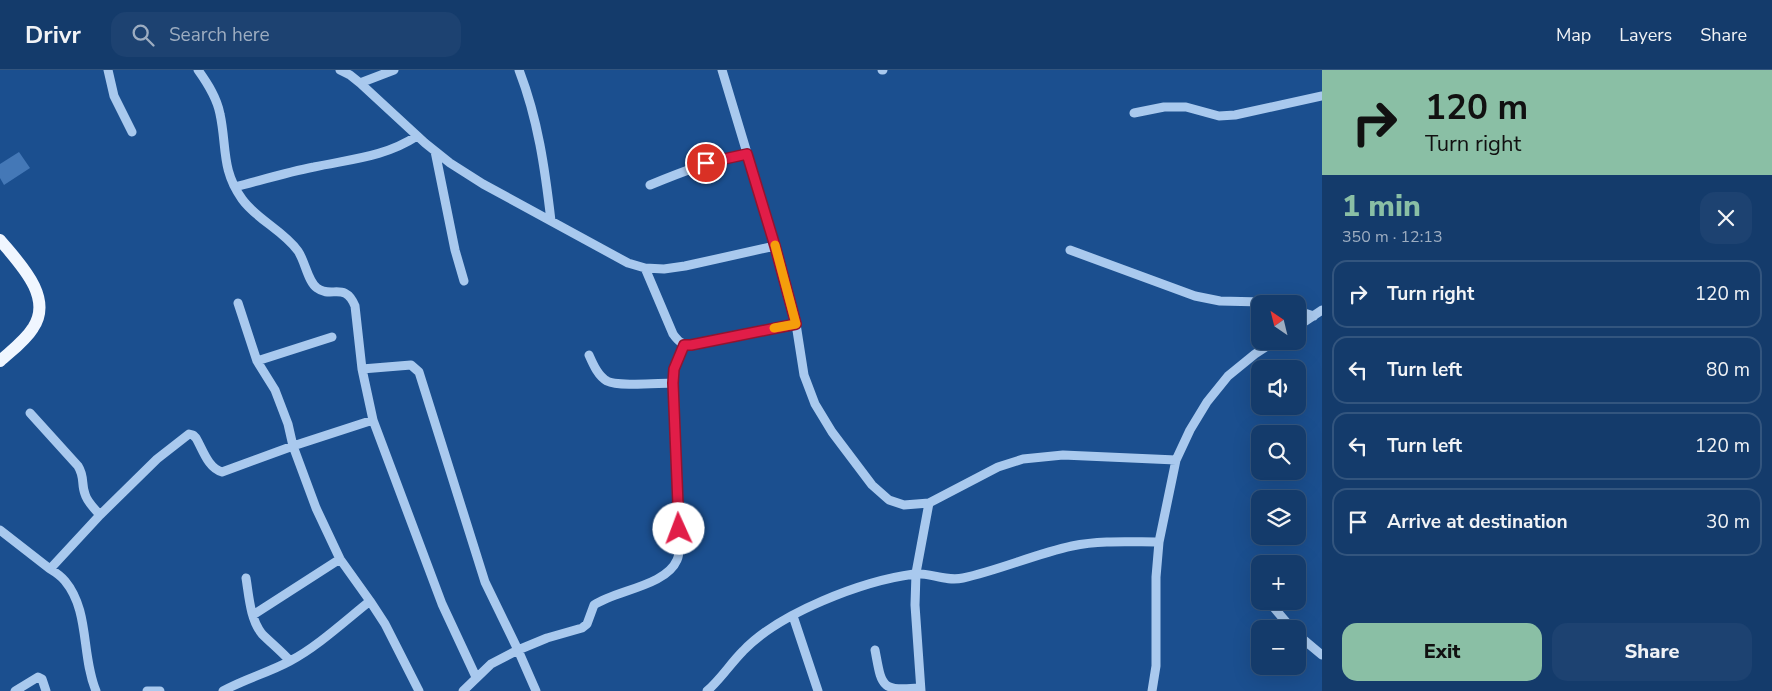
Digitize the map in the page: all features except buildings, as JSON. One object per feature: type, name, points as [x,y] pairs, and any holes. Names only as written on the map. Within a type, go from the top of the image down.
[{"type":"main road","points":[[0,240],[19,264],[34,287],[40,301],[39,316],[33,328],[0,361]]},
{"type":"street","points":[[108,70],[114,96],[132,132]]},
{"type":"street","points":[[198,70],[216,98],[223,129],[225,160],[242,199],[291,243],[298,252],[312,283],[317,289],[340,291],[346,293],[352,299],[355,306],[362,368],[373,420],[442,604],[476,678]]},
{"type":"street","points":[[340,70],[360,83],[435,152],[483,184],[628,263],[645,268],[664,269],[775,246]]},
{"type":"street","points":[[360,83],[394,70]]},
{"type":"street","points":[[519,70],[530,98],[543,158],[551,221]]},
{"type":"street","points":[[722,70],[775,246],[796,324],[804,375],[815,404],[832,432],[872,485],[889,500],[904,505],[929,503],[998,467],[1023,459],[1063,455],[1176,460]]},
{"type":"street","points":[[1134,113],[1164,107],[1186,107],[1219,116],[1235,115],[1322,96]]},
{"type":"street","points":[[236,187],[312,167],[384,153],[397,148],[417,136]]},
{"type":"street","points":[[435,152],[454,250],[464,282]]},
{"type":"street","points":[[650,185],[692,167],[718,159],[747,154]]},
{"type":"street","points":[[1070,250],[1195,296],[1220,301],[1251,302]]},
{"type":"street","points":[[645,268],[673,334],[684,345],[796,324]]},
{"type":"street","points":[[238,302],[257,361],[275,390],[288,424],[293,446],[316,508],[340,559],[385,624],[419,691]]},
{"type":"street","points":[[1306,321],[1322,310]]},
{"type":"street","points":[[1306,313],[1314,316]]},
{"type":"street","points":[[257,361],[332,336]]},
{"type":"street","points":[[463,691],[491,664],[546,638],[582,628],[586,624],[594,604],[656,579],[669,571],[677,560],[679,548],[673,383],[674,369],[684,345]]},
{"type":"street","points":[[1152,691],[1156,666],[1156,576],[1159,542],[1176,460],[1190,430],[1207,402],[1228,376],[1261,350]]},
{"type":"street","points":[[589,355],[598,373],[606,380],[616,383],[673,383]]},
{"type":"street","points":[[362,368],[412,365],[419,372],[486,582],[536,691]]},
{"type":"street","points":[[30,413],[78,466],[82,474],[86,498],[100,515]]},
{"type":"street","points":[[50,569],[100,515],[157,459],[189,434],[196,438],[211,465],[216,470],[222,472],[373,420]]},
{"type":"street","points":[[875,650],[879,673],[883,682],[890,689],[898,691],[920,690],[915,605],[916,573],[929,503]]},
{"type":"street","points":[[0,530],[64,580],[74,593],[83,623],[88,666],[96,691]]},
{"type":"street","points":[[708,691],[743,651],[766,632],[793,616],[855,588],[916,573],[942,579],[960,579],[1047,552],[1100,542],[1159,542]]},
{"type":"street","points":[[253,615],[340,559]]},
{"type":"street","points":[[246,578],[257,627],[290,661]]},
{"type":"street","points":[[223,691],[306,652],[370,601]]},
{"type":"street","points":[[1276,610],[1284,620]]},
{"type":"street","points":[[793,616],[818,691]]},
{"type":"street","points":[[1306,642],[1322,655]]},
{"type":"street","points":[[15,691],[35,678],[40,677],[46,691]]},
{"type":"street","points":[[147,691],[160,691]]},
{"type":"slow traffic","points":[[774,328],[796,324],[775,245]]},
{"type":"route","points":[[679,529],[673,383],[677,358],[684,345],[796,324],[747,154],[706,163]]}]
